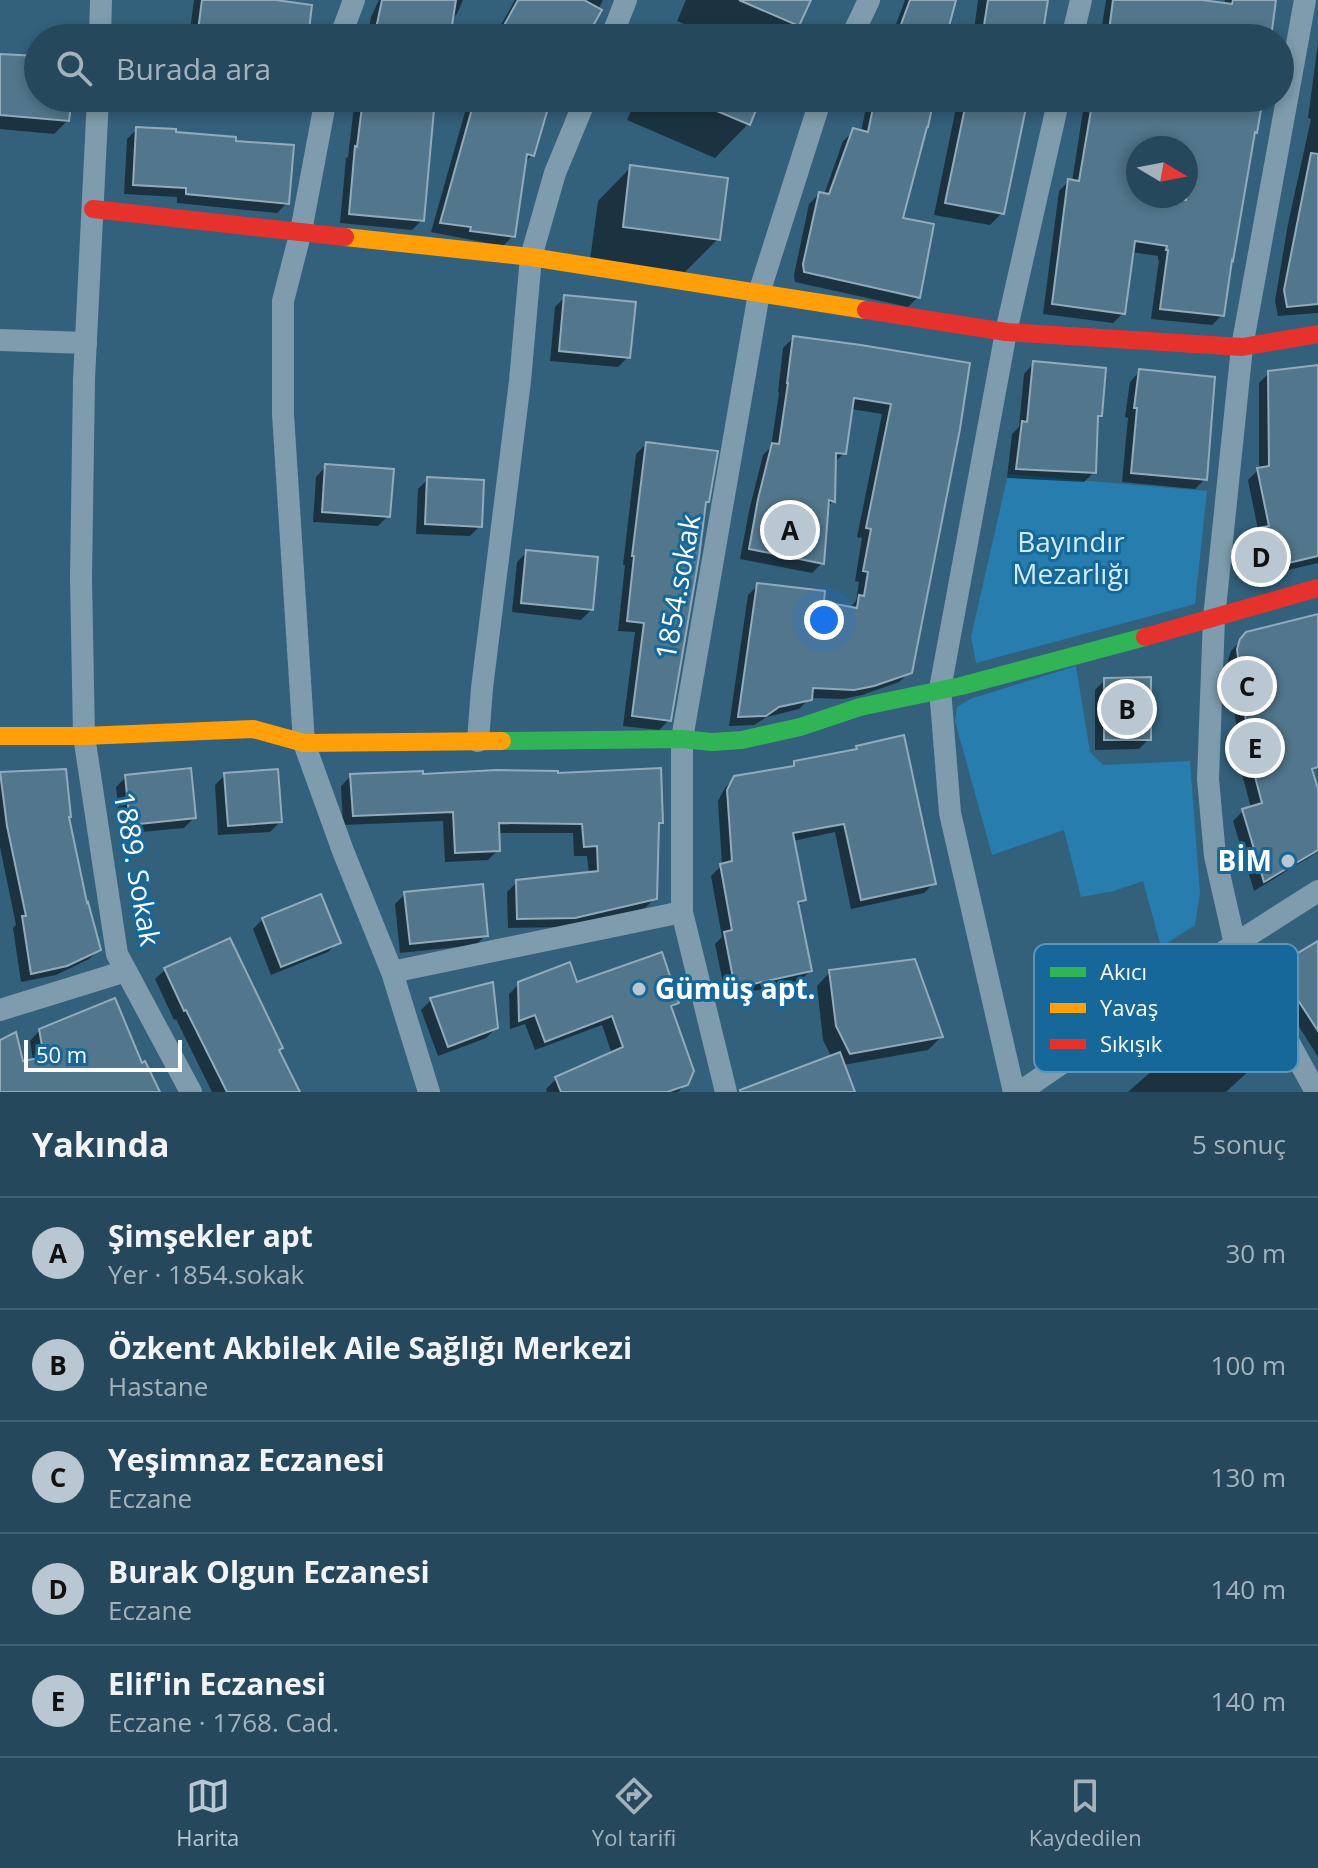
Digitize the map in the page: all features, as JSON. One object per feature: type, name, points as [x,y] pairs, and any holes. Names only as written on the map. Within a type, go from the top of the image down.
[{"type":"street","points":[[100,24],[101,0]]},
{"type":"street","points":[[345,24],[354,0]]},
{"type":"street","points":[[617,24],[626,0]]},
{"type":"street","points":[[858,24],[869,0]]},
{"type":"street","points":[[1075,24],[1081,0]]},
{"type":"street","points":[[1294,61],[1305,0]]},
{"type":"street","name":"1889. Sokak","points":[[97,112],[86,343],[81,578],[84,736],[117,954],[191,1092]]},
{"type":"street","points":[[323,112],[301,231],[283,301],[283,414],[304,743],[392,972],[429,1092]]},
{"type":"street","points":[[478,741],[520,381],[531,257],[555,173],[580,112]]},
{"type":"street","name":"1854.sokak","points":[[726,1092],[682,912],[682,739],[759,293],[817,112]]},
{"type":"street","points":[[1050,1072],[1024,1090],[950,813],[940,689],[1006,332],[1056,112]]},
{"type":"street","points":[[1285,112],[1242,347],[1214,618],[1208,779],[1215,856],[1235,944],[1318,891]]},
{"type":"street","points":[[93,209],[531,257],[1006,332],[1242,347],[1318,334]]},
{"type":"street","points":[[0,340],[86,343]]},
{"type":"street","points":[[0,736],[253,729],[304,743],[742,740],[800,727],[860,707],[961,686],[1318,588]]},
{"type":"street","points":[[392,972],[682,912]]},
{"type":"street","points":[[0,1010],[126,971]]},
{"type":"street","points":[[1298,1059],[1316,1092]]},
{"type":"green space","name":"Bayındır Mezarlığı","points":[[1008,474],[1207,491],[1195,604],[976,663],[971,637]]},
{"type":"green space","points":[[1076,666],[1090,752],[1103,765],[1190,761],[1200,893],[1195,925],[1166,944],[1160,944],[1143,881],[1114,891],[1081,897],[1064,830],[992,855],[955,721],[957,707],[970,699]]},
{"type":"building","points":[[202,0],[276,0],[312,5],[310,24],[199,24]]},
{"type":"building","points":[[382,0],[456,0],[452,24],[377,24]]},
{"type":"building","points":[[518,0],[584,0],[602,10],[594,24],[505,24]]},
{"type":"building","points":[[739,0],[811,0],[800,24]]},
{"type":"building","points":[[910,0],[956,0],[950,24],[901,24]]},
{"type":"building","points":[[988,0],[1048,0],[1044,24],[984,24]]},
{"type":"building","points":[[1113,0],[1202,0],[1232,4],[1233,0],[1276,0],[1273,24],[1110,24]]},
{"type":"building","points":[[0,54],[24,55],[24,112],[70,112],[69,121],[0,115]]},
{"type":"building","points":[[361,112],[434,112],[424,221],[349,214]]},
{"type":"building","points":[[471,112],[547,112],[534,156],[527,154],[515,237],[440,223]]},
{"type":"building","points":[[719,112],[755,112],[750,125]]},
{"type":"building","points":[[872,112],[931,112],[903,218],[934,224],[920,298],[804,272],[803,264],[819,192],[829,194],[853,128],[868,132]]},
{"type":"building","points":[[964,112],[1025,112],[1004,214],[945,203]]},
{"type":"building","points":[[1091,112],[1261,112],[1224,316],[1160,309],[1167,246],[1135,241],[1125,314],[1052,304],[1068,179],[1079,181]]},
{"type":"building","points":[[136,127],[236,137],[236,141],[294,145],[289,204],[186,194],[186,188],[133,185]]},
{"type":"building","points":[[1311,153],[1318,154],[1318,304],[1287,307],[1284,290]]},
{"type":"building","points":[[630,165],[728,178],[720,240],[623,227]]},
{"type":"building","points":[[564,295],[636,302],[630,358],[559,351]]},
{"type":"building","points":[[793,336],[970,363],[912,673],[854,690],[813,688],[812,700],[779,707],[766,716],[738,717],[757,583],[825,591],[824,602],[857,608],[859,595],[864,596],[868,572],[863,571],[871,529],[866,528],[891,404],[854,398],[846,454],[836,453],[835,502],[829,500],[824,564],[749,549],[772,443],[779,444]]},
{"type":"building","points":[[1033,361],[1106,368],[1102,416],[1098,416],[1096,473],[1016,469],[1022,421],[1027,422]]},
{"type":"building","points":[[1318,365],[1318,556],[1259,570],[1252,529],[1269,526],[1257,468],[1269,466],[1268,371]]},
{"type":"building","points":[[1139,369],[1215,377],[1207,480],[1131,473]]},
{"type":"building","points":[[646,442],[718,451],[709,502],[706,502],[671,721],[632,716],[644,623],[627,621]]},
{"type":"building","points":[[325,464],[394,469],[390,517],[322,512]]},
{"type":"building","points":[[427,477],[484,480],[482,527],[425,524]]},
{"type":"building","points":[[526,550],[598,557],[593,610],[521,603]]},
{"type":"building","points":[[1318,614],[1318,767],[1312,769],[1318,789],[1318,850],[1264,882],[1242,809],[1262,803],[1241,724],[1246,723],[1237,649],[1246,632]]},
{"type":"building","points":[[1151,677],[1151,740],[1104,740],[1104,678]]},
{"type":"building","points":[[904,735],[936,884],[861,900],[844,824],[793,833],[806,900],[798,902],[812,971],[735,988],[724,932],[732,930],[720,864],[732,861],[727,790],[734,776],[794,766],[794,761],[857,749],[856,746]]},
{"type":"building","points":[[191,768],[196,818],[130,825],[125,775]]},
{"type":"building","points":[[661,768],[663,823],[659,823],[657,899],[575,918],[517,919],[516,880],[598,871],[597,846],[584,847],[582,824],[499,823],[500,851],[455,853],[453,812],[353,816],[350,774],[497,770],[558,773]]},
{"type":"building","points":[[66,769],[69,817],[87,903],[101,950],[67,966],[31,974],[22,916],[26,916],[7,826],[0,772]]},
{"type":"building","points":[[278,769],[282,822],[228,826],[224,773]]},
{"type":"building","points":[[483,884],[488,936],[410,944],[404,892]]},
{"type":"building","points":[[321,894],[341,943],[281,967],[262,918]]},
{"type":"building","points":[[230,938],[283,1048],[279,1050],[300,1092],[227,1092],[164,968]]},
{"type":"building","points":[[1318,941],[1318,1031],[1298,1000],[1298,953]]},
{"type":"building","points":[[662,952],[679,1003],[671,1006],[694,1071],[688,1085],[667,1092],[561,1092],[555,1077],[623,1047],[612,1016],[545,1042],[535,1015],[519,1021],[518,982],[570,962],[577,982]]},
{"type":"building","points":[[915,959],[943,1037],[850,1054],[836,1026],[829,970]]},
{"type":"building","points":[[493,982],[498,1028],[448,1047],[430,998]]},
{"type":"building","points":[[115,998],[142,1063],[145,1061],[160,1092],[0,1092],[0,1040],[16,1032],[23,1061],[44,1057],[39,1029]]},
{"type":"building","points":[[840,1052],[855,1092],[740,1092],[740,1090]]},
{"type":"traffic: fast","points":[[502,741],[742,740],[800,727],[860,707],[961,686],[1145,637]]},
{"type":"traffic: slow","points":[[345,237],[531,257],[866,310]]},
{"type":"traffic: slow","points":[[0,736],[253,729],[304,743],[502,741]]},
{"type":"traffic: jam","points":[[93,209],[345,237]]},
{"type":"traffic: jam","points":[[866,310],[1006,332],[1242,347],[1318,334]]},
{"type":"traffic: jam","points":[[1145,637],[1318,588]]},
{"type":"place","name":"Şimşekler apt","points":[[790,530]]},
{"type":"place","name":"Burak Olgun Eczanesi","points":[[1261,557]]},
{"type":"place","name":"Yeşimnaz Eczanesi","points":[[1247,686]]},
{"type":"place","name":"Özkent Akbilek Aile Sağlığı Merkezi","points":[[1127,709]]},
{"type":"place","name":"Elif'in Eczanesi","points":[[1255,748]]},
{"type":"place","name":"BİM","points":[[1288,861]]},
{"type":"place","name":"Gümüş apt.","points":[[639,989]]}]
